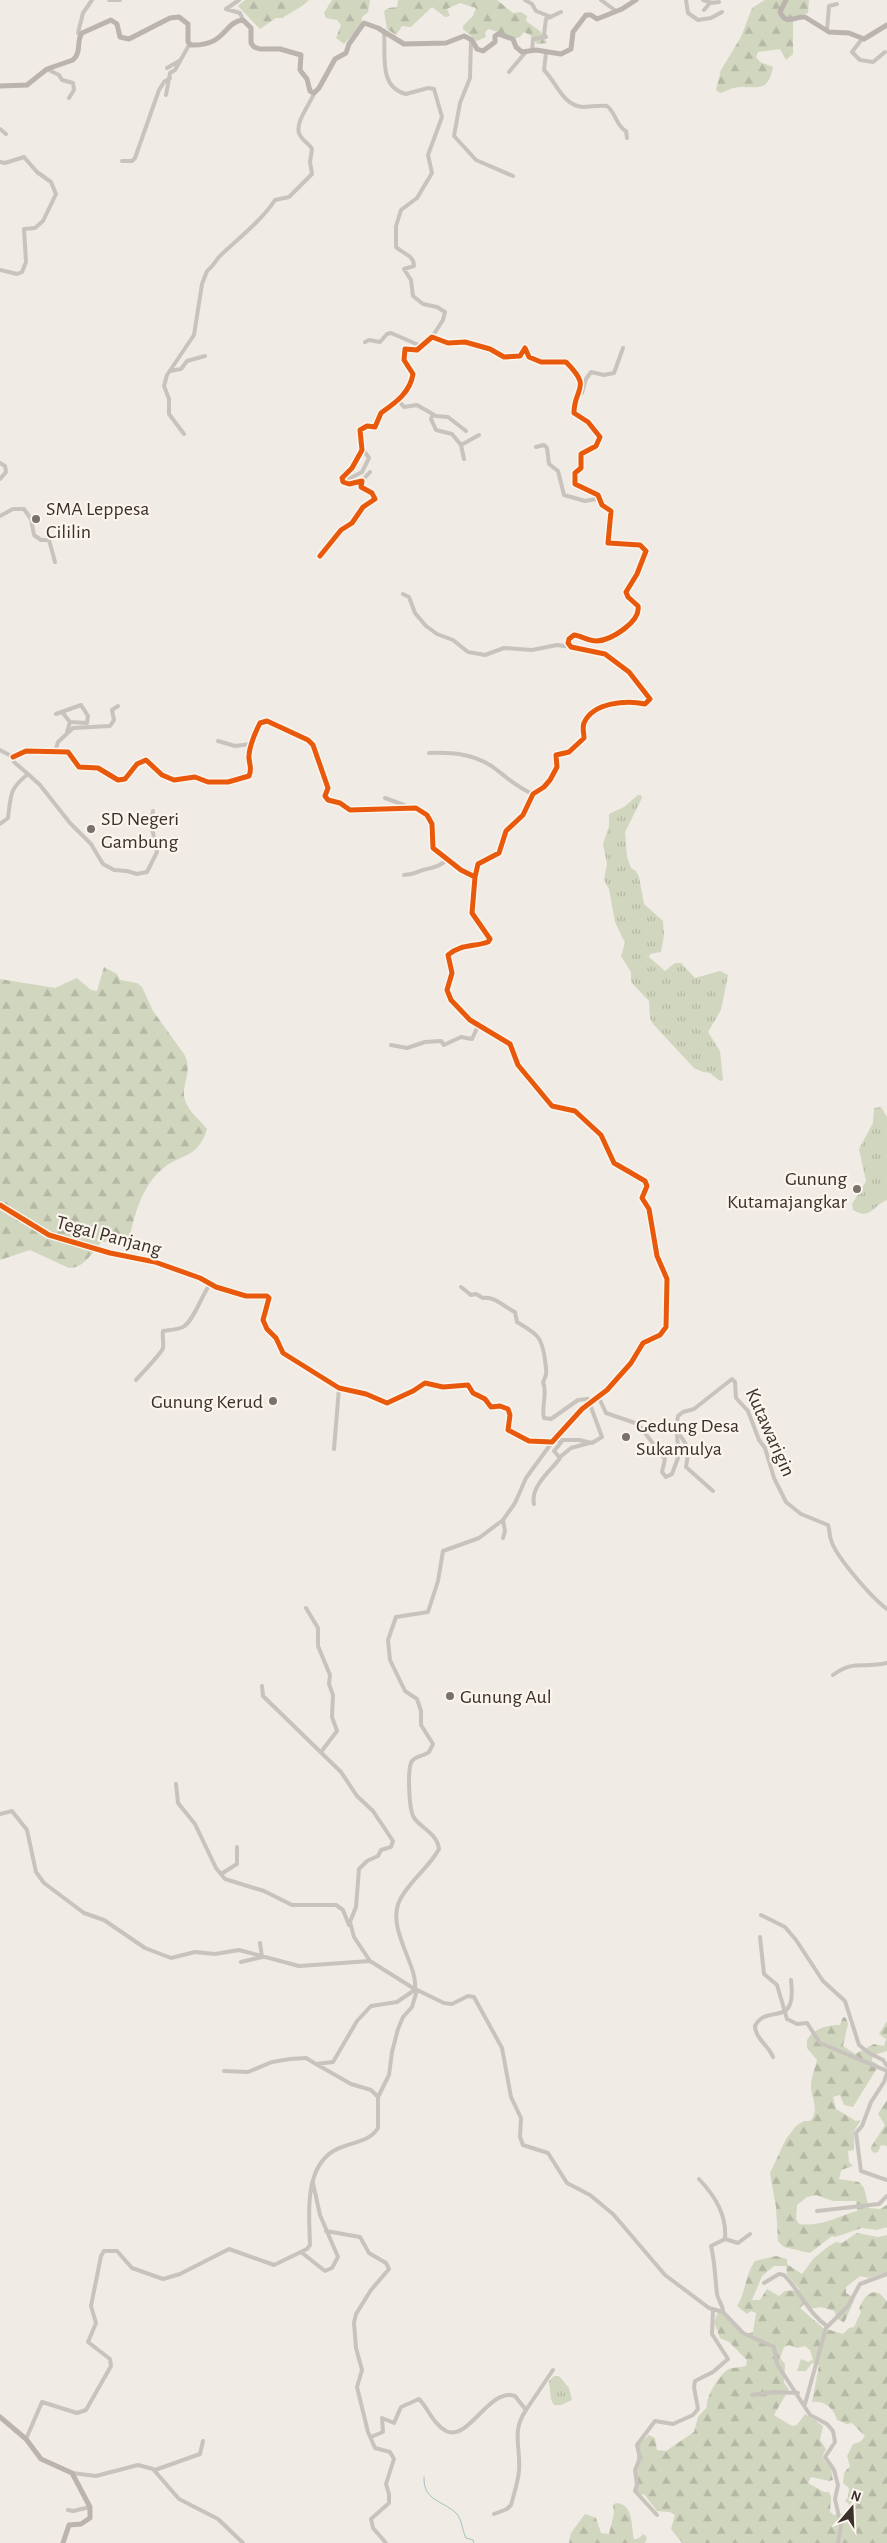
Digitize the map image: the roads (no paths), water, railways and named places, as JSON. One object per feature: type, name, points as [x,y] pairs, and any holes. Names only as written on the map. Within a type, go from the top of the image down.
[{"type":"street","points":[[109,0],[120,0]]},
{"type":"street","points":[[239,0],[226,9],[240,13],[244,18],[243,20],[250,28],[251,43],[260,49],[280,49],[301,55],[300,70],[308,82],[310,91],[314,93]]},
{"type":"street","points":[[525,0],[532,4],[536,11],[551,17]]},
{"type":"street","points":[[601,0],[612,9],[618,11]]},
{"type":"street","points":[[509,72],[525,53],[532,51],[561,54],[568,51],[573,45],[573,32],[586,15],[599,19],[618,11],[636,0]]},
{"type":"street","points":[[686,0],[688,12],[698,20],[712,18],[722,12]]},
{"type":"street","points":[[703,0],[710,3]]},
{"type":"street","points":[[786,0],[780,12],[784,18],[791,21],[805,17],[827,30],[849,33],[862,39],[868,38],[887,25]]},
{"type":"street","points":[[827,0],[829,6],[827,30]]},
{"type":"street","points":[[0,86],[26,85],[47,69],[75,58],[80,47],[80,36],[78,33],[82,15],[92,1]]},
{"type":"street","points":[[704,10],[710,3],[717,1]]},
{"type":"street","points":[[829,6],[837,4]]},
{"type":"street","points":[[532,51],[533,39],[546,37],[544,34],[545,22],[561,12]]},
{"type":"street","points":[[80,36],[85,30],[111,20],[117,24],[120,37],[129,39],[170,18],[180,17],[188,24],[187,41],[189,45]]},
{"type":"street","points":[[189,45],[201,46],[216,42],[235,22],[243,20]]},
{"type":"street","points":[[184,434],[169,414],[168,399],[164,389],[167,375],[194,335],[202,284],[208,270],[213,269],[220,256],[235,244],[246,230],[272,207],[275,200],[289,197],[312,174],[312,149],[298,129],[305,107],[319,88],[335,59],[346,53],[362,25],[367,24],[404,44],[446,43],[461,35],[468,37],[476,48],[482,51],[495,42],[496,34],[501,34],[513,39],[516,47],[525,53]]},
{"type":"street","points":[[343,482],[362,472],[369,458],[362,448],[360,430],[367,426],[375,427],[381,413],[393,406],[409,388],[412,381],[411,369],[404,360],[405,349],[417,350],[432,337],[443,320],[445,312],[437,307],[423,304],[413,296],[411,280],[404,269],[414,266],[414,263],[409,255],[396,247],[396,226],[401,210],[417,198],[432,173],[428,154],[442,117],[434,89],[428,88],[406,94],[391,86],[383,69],[386,55],[384,32]]},
{"type":"street","points":[[468,37],[472,45],[470,78],[460,103],[454,136],[476,160],[513,176]]},
{"type":"street","points":[[862,39],[852,52],[860,60],[876,61],[885,52]]},
{"type":"street","points":[[166,95],[170,73],[175,70],[189,45]]},
{"type":"street","points":[[546,53],[544,70],[553,80],[563,98],[583,106],[607,106],[613,113],[620,129],[626,131],[627,138]]},
{"type":"street","points":[[166,68],[179,61]]},
{"type":"street","points":[[47,69],[59,75],[62,80],[73,83],[74,90],[69,98]]},
{"type":"street","points":[[122,161],[132,161],[135,158],[160,88],[170,78]]},
{"type":"street","points":[[0,129],[6,134]]},
{"type":"street","points":[[0,162],[5,163],[24,157],[37,172],[51,182],[56,194],[43,221],[35,228],[24,229],[26,262],[22,272],[17,274],[0,270]]},
{"type":"street","points":[[365,342],[369,340],[380,342],[387,334],[391,333],[421,346]]},
{"type":"street","points":[[432,337],[448,343],[465,342],[493,350],[508,358],[520,356],[525,348],[529,357],[539,362],[566,362],[582,382],[574,414],[588,422],[600,437],[596,446],[582,453],[581,468],[575,473],[575,484],[589,493],[598,495],[611,512],[608,543],[640,545],[646,550],[638,571],[626,592],[628,597],[638,605],[639,610],[636,618],[615,637],[591,641],[574,635],[568,641],[571,647]]},
{"type":"street","points":[[578,398],[591,372],[604,375],[614,373],[623,348]]},
{"type":"street","points":[[167,375],[174,369],[182,369],[187,361],[206,356]]},
{"type":"street","points":[[398,400],[401,406],[417,405],[433,414],[448,417],[466,432]]},
{"type":"street","points":[[433,414],[431,418],[436,430],[452,434],[461,444],[464,459]]},
{"type":"street","points":[[461,444],[479,436]]},
{"type":"street","points":[[536,447],[544,445],[547,448],[549,464],[558,471],[564,495],[585,501],[601,501]]},
{"type":"street","points":[[343,482],[343,476],[352,468],[362,448]]},
{"type":"street","points":[[0,463],[5,466],[6,472],[0,479]]},
{"type":"street","points":[[320,556],[341,530],[352,523],[363,507],[374,501],[372,493],[361,487],[362,481],[370,472]]},
{"type":"street","points":[[343,482],[349,484],[362,481]]},
{"type":"street","points":[[0,516],[12,510],[24,509],[31,519],[34,536],[42,540],[49,540],[55,562]]},
{"type":"street","points":[[26,2439],[42,2402],[77,2413],[86,2410],[111,2366],[110,2359],[88,2341],[96,2323],[91,2306],[101,2256],[104,2252],[117,2250],[132,2268],[161,2279],[180,2274],[229,2249],[274,2264],[301,2252],[310,2245],[308,2223],[313,2181],[321,2160],[328,2153],[363,2140],[375,2132],[379,2122],[378,2097],[386,2086],[398,2029],[403,2017],[412,2007],[416,1989],[399,1931],[397,1910],[406,1891],[439,1849],[436,1839],[414,1816],[409,1766],[414,1759],[428,1754],[433,1744],[421,1725],[421,1711],[417,1699],[405,1691],[393,1668],[388,1640],[396,1617],[428,1612],[438,1582],[443,1551],[479,1538],[503,1520],[515,1502],[523,1483],[552,1442],[577,1414],[599,1398],[624,1372],[643,1343],[660,1335],[666,1328],[667,1279],[656,1251],[649,1209],[642,1198],[647,1184],[640,1177],[620,1168],[612,1161],[601,1135],[591,1125],[572,1110],[552,1106],[518,1065],[510,1044],[478,1026],[449,998],[447,988],[452,973],[448,955],[463,946],[488,942],[490,937],[472,913],[478,864],[496,856],[500,851],[506,831],[523,815],[533,794],[544,788],[550,780],[557,767],[556,755],[569,752],[584,738],[584,724],[589,715],[606,704],[633,702],[645,704],[650,699],[629,672],[604,654],[557,645],[532,650],[504,648],[485,655],[468,652],[454,640],[436,634],[426,626],[415,613],[409,597],[403,594]]},
{"type":"street","points":[[56,714],[81,705],[88,716],[88,722],[70,722]]},
{"type":"street","points":[[67,732],[78,727],[110,726],[114,720],[112,710],[118,706]]},
{"type":"street","points":[[62,712],[70,722]]},
{"type":"street","points":[[13,757],[26,751],[68,752],[79,767],[98,768],[116,780],[125,779],[136,764],[146,760],[162,775],[174,780],[193,777],[208,782],[228,782],[248,777],[252,770],[248,758],[251,744],[260,723],[267,721],[304,738],[313,745],[328,787],[325,796],[328,800],[340,803],[350,810],[416,808]]},
{"type":"street","points":[[54,752],[55,747],[67,732],[70,722]]},
{"type":"street","points":[[218,741],[235,746],[251,744]]},
{"type":"street","points":[[0,750],[13,757],[14,762],[91,844],[103,864],[114,870],[140,875],[147,872],[157,852],[151,823],[153,811]]},
{"type":"street","points":[[429,753],[441,751],[468,755],[492,766],[533,794]]},
{"type":"street","points":[[242,774],[248,777]]},
{"type":"street","points":[[0,824],[8,818],[8,804],[16,782],[28,775]]},
{"type":"street","points":[[385,798],[416,808],[431,822],[433,848],[461,870],[475,877]]},
{"type":"street","points":[[404,875],[434,869],[448,859]]},
{"type":"street","points":[[391,1045],[405,1048],[432,1040],[441,1041],[445,1045],[461,1037],[472,1039],[478,1026]]},
{"type":"street","name":"Tegal Panjang","points":[[0,1205],[48,1235],[110,1253],[155,1262],[210,1284],[251,1297],[267,1296],[269,1298],[263,1320],[267,1329],[276,1338],[283,1353],[339,1388],[366,1394],[387,1403],[413,1392],[425,1383],[443,1387],[468,1385],[473,1394],[485,1399],[491,1407],[500,1406],[508,1409],[510,1415],[509,1431],[534,1443],[552,1442]]},
{"type":"street","points":[[136,1380],[161,1352],[163,1331],[180,1329],[186,1325],[210,1284]]},
{"type":"street","points":[[461,1287],[470,1294],[476,1294],[484,1299],[488,1297],[500,1302],[515,1312],[516,1322],[529,1328],[541,1339],[548,1373],[543,1382],[546,1388],[543,1409],[544,1418],[548,1419],[558,1416],[582,1398],[588,1399],[602,1438],[571,1448],[560,1457],[536,1489],[533,1496],[534,1504]]},
{"type":"street","name":"Kutawarigin","points":[[599,1398],[606,1413],[635,1422],[642,1428],[665,1459],[662,1472],[664,1477],[672,1474],[679,1455],[675,1423],[680,1413],[694,1409],[729,1380],[734,1380],[736,1398],[748,1411],[759,1440],[765,1448],[774,1478],[786,1502],[802,1514],[828,1525],[831,1542],[838,1552],[870,1594],[887,1609]]},
{"type":"street","points":[[334,1449],[339,1388]]},
{"type":"street","points":[[676,1432],[688,1446],[689,1458],[686,1468],[713,1491]]},
{"type":"street","points":[[560,1457],[554,1452],[563,1440]]},
{"type":"street","points":[[552,1442],[579,1440],[590,1443]]},
{"type":"street","points":[[503,1520],[505,1531],[503,1538]]},
{"type":"street","points":[[306,1608],[318,1628],[318,1646],[330,1675],[329,1684],[334,1699],[332,1716],[337,1731],[320,1752]]},
{"type":"street","points":[[833,1675],[849,1665],[874,1666],[887,1663]]},
{"type":"street","points":[[262,1686],[263,1695],[266,1700],[320,1752],[373,1811],[393,1841],[391,1846],[381,1850],[376,1858],[367,1861],[359,1868],[356,1907],[350,1922],[352,1931]]},
{"type":"street","points":[[176,1784],[178,1804],[195,1824],[222,1874],[228,1880],[264,1891],[292,1905],[336,1905],[347,1916],[352,1931],[370,1961],[416,1989],[448,2004],[454,2004],[468,1996],[477,2000],[502,2048],[511,2097],[521,2118],[520,2137],[523,2145],[548,2153],[568,2182],[590,2195],[613,2214],[662,2272],[713,2309],[723,2312],[743,2333],[774,2347],[776,2362],[812,2417],[827,2424],[834,2435],[835,2442],[825,2457],[834,2470],[837,2480],[835,2499],[841,2526],[838,2543]]},
{"type":"street","points":[[1,1813],[12,1811],[22,1821],[30,1838],[36,1872],[44,1883],[84,1913],[104,1920],[145,1948],[170,1958],[195,1952],[215,1954],[239,1950],[299,1966],[370,1961]]},
{"type":"street","points":[[222,1874],[237,1864],[237,1846]]},
{"type":"street","points":[[761,1915],[785,1927],[796,1940],[823,1980],[844,2001],[860,2044],[869,2054],[882,2060],[887,2066]]},
{"type":"street","points":[[760,1937],[764,1974],[777,1985],[784,2011],[790,2021],[799,2024],[804,2022],[809,2024],[820,2042],[887,2072],[884,2082],[871,2102],[864,2123],[856,2133],[855,2142],[861,2172],[887,2180]]},
{"type":"street","points":[[260,1943],[262,1957]]},
{"type":"street","points":[[241,1962],[262,1957]]},
{"type":"street","points":[[773,2057],[770,2049],[756,2034],[755,2026],[763,2018],[784,2011],[793,2000],[791,1980]]},
{"type":"street","points":[[316,2064],[335,2061],[357,2021],[371,2006],[397,2002],[416,1989]]},
{"type":"street","points":[[224,2071],[248,2072],[272,2062],[290,2058],[306,2058],[351,2084],[371,2090],[378,2097]]},
{"type":"street","points":[[698,2179],[719,2204],[725,2225],[725,2239]]},
{"type":"street","points":[[301,2252],[324,2271],[332,2268],[338,2257],[318,2208],[313,2181]]},
{"type":"street","points":[[817,2211],[879,2204],[887,2196]]},
{"type":"street","points":[[326,2231],[360,2237],[371,2254],[386,2263],[389,2269],[371,2290],[356,2314],[354,2323],[356,2348],[362,2370],[357,2387],[371,2438],[376,2449],[390,2452],[394,2457],[386,2484],[389,2494],[388,2503],[371,2519],[373,2528],[386,2543]]},
{"type":"street","points":[[723,2312],[717,2295],[716,2263],[711,2246],[725,2239],[738,2243],[750,2234]]},
{"type":"street","points":[[764,2284],[779,2274],[784,2275],[799,2292],[815,2317],[827,2326]]},
{"type":"street","points":[[805,2404],[827,2326],[848,2306],[860,2284],[887,2274]]},
{"type":"street","points":[[657,2515],[635,2491],[637,2485],[635,2470],[640,2458],[637,2445],[655,2421],[673,2424],[694,2414],[698,2409],[694,2387],[695,2381],[713,2372],[728,2361],[727,2354],[712,2334],[713,2309]]},
{"type":"street","points":[[494,2514],[507,2509],[510,2505],[519,2471],[516,2435],[518,2424],[553,2370]]},
{"type":"street","points":[[752,2395],[774,2392],[798,2393]]},
{"type":"street","points":[[371,2438],[383,2432],[382,2418],[394,2423],[401,2407],[419,2399],[429,2415],[444,2430],[454,2433],[462,2430],[482,2410],[503,2396],[515,2396],[526,2410]]},
{"type":"street","points":[[0,2417],[26,2439],[41,2459],[72,2473],[96,2476],[138,2465],[155,2470],[179,2499],[218,2519],[243,2543]]},
{"type":"street","points":[[155,2470],[199,2455],[203,2441]]},
{"type":"street","points":[[63,2543],[69,2525],[81,2524],[90,2518],[90,2506],[72,2473]]},
{"type":"street","points":[[68,2510],[73,2511],[90,2506]]},
{"type":"waterway","points":[[424,2477],[430,2496],[456,2513],[460,2518],[466,2538],[473,2540],[474,2543]]},
{"type":"place","name":"SMA Leppesa Cililin","points":[[36,519]]},
{"type":"place","name":"SD Negeri Gambung","points":[[91,829]]},
{"type":"place","name":"Gunung Kutamajangkar","points":[[857,1189]]},
{"type":"place","name":"Gunung Kerud","points":[[273,1401]]},
{"type":"place","name":"Gedung Desa Sukamulya","points":[[626,1437]]},
{"type":"place","name":"Gunung Aul","points":[[450,1696]]}]
